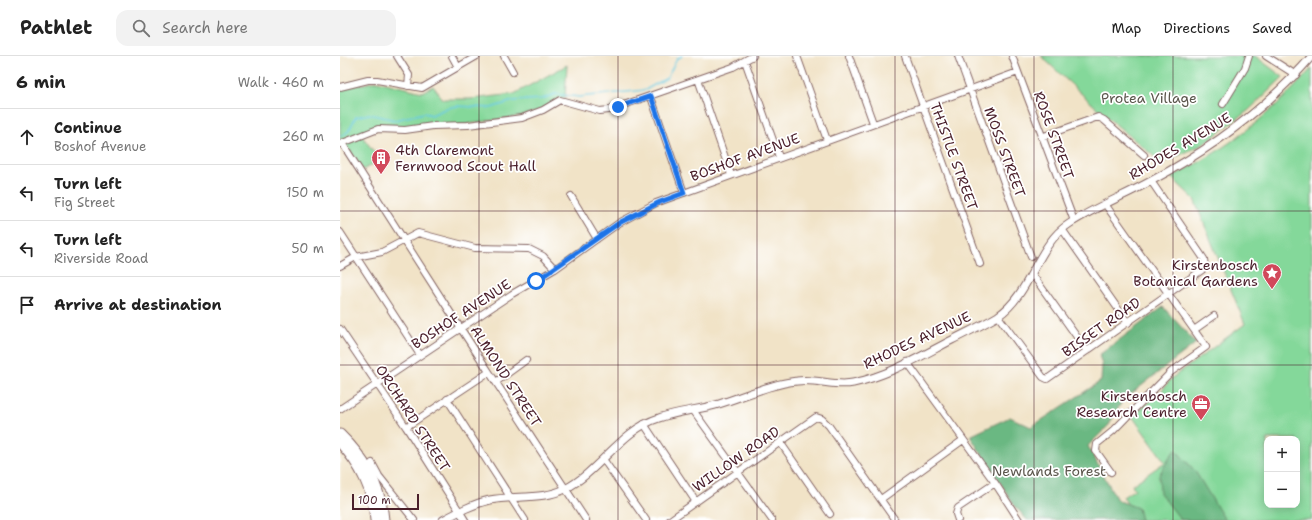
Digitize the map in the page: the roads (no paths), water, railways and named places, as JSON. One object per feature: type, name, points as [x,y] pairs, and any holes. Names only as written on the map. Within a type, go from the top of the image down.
[{"type":"highway","points":[[340,434],[356,449],[373,475],[382,500],[384,520]]},
{"type":"highway","points":[[340,443],[354,458],[362,472],[372,496],[375,520]]},
{"type":"main road","name":"RHODES AVENUE","points":[[443,520],[459,512],[491,500],[541,495],[565,489],[587,473],[644,424],[659,418],[798,381],[816,380],[836,384],[853,383],[907,362],[998,316],[1016,299],[1055,237],[1062,229],[1105,204],[1151,181],[1225,136],[1247,120],[1296,74],[1312,56]]},
{"type":"street","points":[[397,56],[408,75],[408,86]]},
{"type":"street","points":[[452,56],[458,67]]},
{"type":"street","points":[[340,87],[368,80],[377,80],[422,88],[477,56]]},
{"type":"street","points":[[504,56],[513,72]]},
{"type":"street","points":[[341,144],[381,128],[405,130],[433,126],[468,125],[522,118],[543,110],[560,100],[604,111],[698,79],[745,61],[753,56]]},
{"type":"street","points":[[797,56],[827,140]]},
{"type":"street","points":[[849,56],[873,123]]},
{"type":"street","name":"THISTLE STREET","points":[[905,56],[980,264]]},
{"type":"street","name":"MOSS STREET","points":[[958,56],[1031,257]]},
{"type":"street","name":"ROSE STREET","points":[[1012,56],[1041,137],[1074,221]]},
{"type":"street","points":[[1223,104],[1244,68],[1249,56]]},
{"type":"street","points":[[1266,56],[1296,74]]},
{"type":"street","points":[[745,61],[779,157]]},
{"type":"street","name":"BOSHOF AVENUE","points":[[340,409],[512,294],[555,269],[619,223],[656,203],[779,157],[1018,72]]},
{"type":"street","points":[[698,79],[730,175]]},
{"type":"street","points":[[651,96],[684,193]]},
{"type":"street","points":[[1041,137],[1098,117],[1104,120],[1144,155]]},
{"type":"street","name":"ALMOND STREET","points":[[341,144],[406,241],[461,329],[586,520]]},
{"type":"street","name":"BISSET ROAD","points":[[998,316],[1043,378],[1048,379],[1169,295],[1202,270],[1205,266],[1204,259],[1151,181]]},
{"type":"street","points":[[571,196],[597,239]]},
{"type":"street","points":[[1105,204],[1206,347],[1171,372],[1113,431],[1096,444],[1096,451],[1111,472]]},
{"type":"street","points":[[1062,229],[1128,323]]},
{"type":"street","points":[[340,232],[420,355]]},
{"type":"street","points":[[340,266],[356,257],[382,252],[418,234],[475,248],[529,249],[543,256],[555,269]]},
{"type":"street","points":[[1032,274],[1087,351]]},
{"type":"street","points":[[1194,330],[1214,316]]},
{"type":"street","name":"ORCHARD STREET","points":[[340,329],[406,427],[464,520]]},
{"type":"street","points":[[496,382],[526,360]]},
{"type":"street","points":[[907,362],[995,483],[1019,520]]},
{"type":"street","points":[[406,427],[489,372]]},
{"type":"street","points":[[447,399],[525,520]]},
{"type":"street","points":[[693,410],[772,520]]},
{"type":"street","name":"WILLOW ROAD","points":[[670,520],[816,418],[822,419],[829,426],[881,499]]},
{"type":"street","points":[[644,424],[696,502]]},
{"type":"street","points":[[895,520],[881,499],[963,440]]},
{"type":"street","points":[[780,442],[830,514]]},
{"type":"street","points":[[603,458],[646,520]]},
{"type":"street","points":[[372,463],[379,476],[414,520]]},
{"type":"street","points":[[958,520],[956,510],[960,505],[995,483]]},
{"type":"waterway","points":[[340,136],[344,135],[348,131],[356,117],[369,114],[395,120],[424,113],[432,115],[447,108],[457,106],[491,108],[513,101],[542,99],[555,94],[579,97],[645,90],[667,78],[677,59],[682,56]]},
{"type":"place","name":"4th Claremont Fernwood Scout Hall","points":[[381,175]]},
{"type":"place","name":"Kirstenbosch Botanical Gardens","points":[[1272,290]]},
{"type":"place","name":"Kirstenbosch Research Centre","points":[[1201,421]]},
{"type":"park label","name":"Protea Village","points":[[1149,98]]},
{"type":"park label","name":"Newlands Forest","points":[[1049,471]]}]
